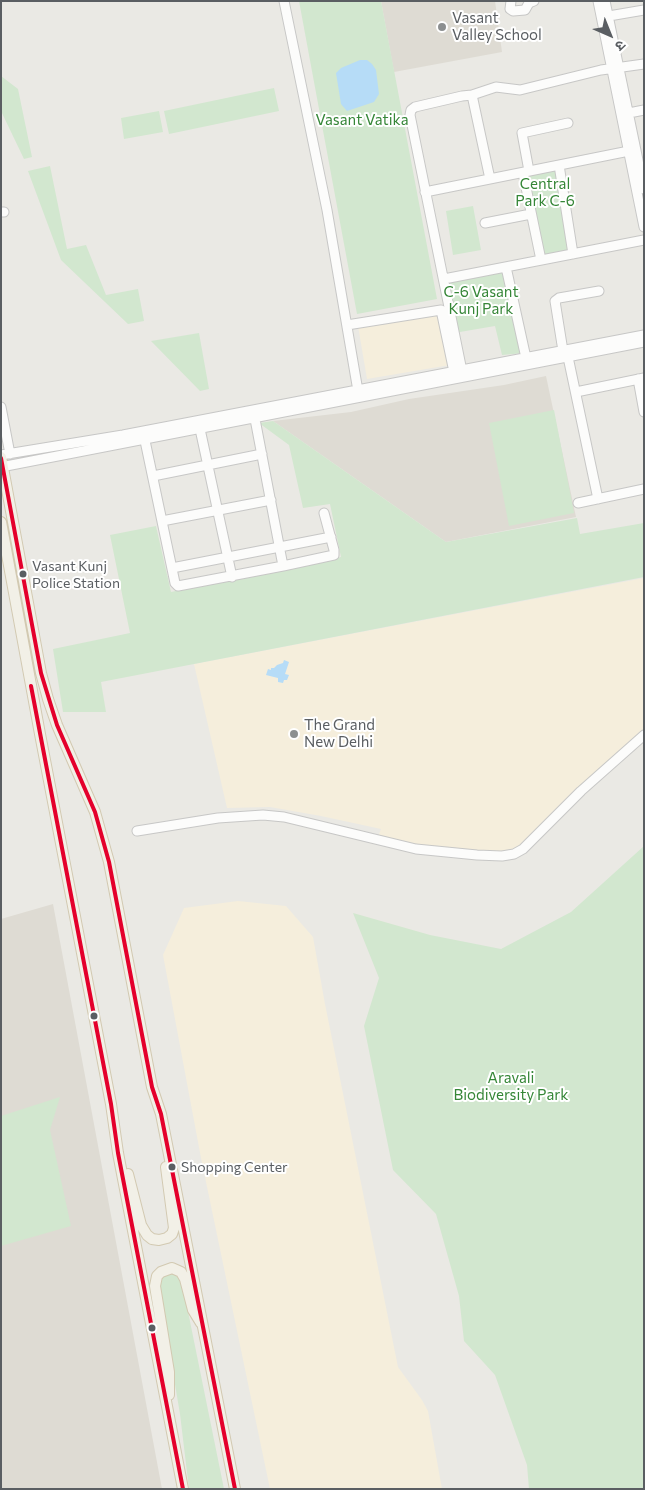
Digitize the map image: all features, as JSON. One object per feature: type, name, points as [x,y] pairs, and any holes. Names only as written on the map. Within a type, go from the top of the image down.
[{"type":"main road","points":[[1,522],[43,754],[111,1104],[141,1226],[152,1239],[159,1240],[167,1238],[172,1234],[174,1220],[152,1087],[111,872],[98,819],[57,725],[41,673],[3,460]]},
{"type":"main road","points":[[152,1087],[161,1114],[235,1489]]},
{"type":"main road","points":[[111,1104],[118,1153],[183,1489]]},
{"type":"main road","points":[[168,1408],[169,1372],[155,1286],[156,1276],[172,1268],[181,1272],[185,1279],[193,1310],[204,1330]]},
{"type":"street","points":[[284,1],[317,157],[358,391]]},
{"type":"street","points":[[511,1],[510,9],[514,11],[525,10],[529,3],[534,1]]},
{"type":"street","points":[[598,1],[604,17],[644,189]]},
{"type":"street","points":[[604,17],[605,1]]},
{"type":"street","points":[[604,17],[644,10]]},
{"type":"street","points":[[458,372],[444,279],[425,192],[410,115],[411,110],[416,107],[450,98],[472,95],[496,87],[520,90],[601,70],[644,64]]},
{"type":"street","points":[[615,69],[629,113],[637,160],[644,227]]},
{"type":"street","points":[[472,95],[490,179]]},
{"type":"street","points":[[629,113],[644,110]]},
{"type":"street","points":[[541,260],[531,214],[522,133],[568,123]]},
{"type":"street","points":[[425,192],[559,165],[637,160]]},
{"type":"street","points":[[559,165],[573,254]]},
{"type":"street","points":[[485,223],[531,214]]},
{"type":"street","points":[[444,279],[644,240]]},
{"type":"street","points":[[506,267],[526,358]]},
{"type":"street","points":[[598,499],[576,392],[565,354],[555,300],[599,291]]},
{"type":"street","points":[[347,325],[441,310],[458,372]]},
{"type":"street","points":[[3,460],[144,436],[200,429],[221,421],[255,418],[565,354],[644,335]]},
{"type":"street","points":[[3,460],[221,421],[358,391],[526,358],[644,342]]},
{"type":"street","points":[[576,392],[641,379],[644,412]]},
{"type":"street","points":[[1,407],[3,460]]},
{"type":"street","points":[[255,418],[283,566]]},
{"type":"street","points":[[200,429],[232,577]]},
{"type":"street","points":[[144,436],[175,583],[180,587],[334,555],[324,513]]},
{"type":"street","points":[[153,476],[262,454]]},
{"type":"street","points":[[578,503],[644,489]]},
{"type":"street","points":[[162,521],[270,500]]},
{"type":"street","points":[[172,568],[331,537]]},
{"type":"street","points":[[137,832],[218,818],[270,816],[284,817],[345,830],[416,849],[477,855],[502,856],[514,854],[523,849],[581,790],[644,735]]},
{"type":"shaded area","name":"Vasant Valley School","points":[[381,1],[495,1],[502,52],[394,72]]},
{"type":"shaded area","points":[[441,312],[450,365],[367,379],[358,326]]},
{"type":"shaded area","points":[[546,376],[576,517],[446,542],[273,421],[351,412],[409,399],[504,385]]},
{"type":"shaded area","points":[[644,578],[644,736],[523,849],[490,855],[377,839],[381,829],[321,816],[270,807],[227,808],[194,664]]},
{"type":"shaded area","points":[[238,901],[286,906],[313,937],[398,1367],[428,1411],[442,1489],[270,1489],[201,1158],[163,955],[184,908]]},
{"type":"shaded area","points":[[53,904],[162,1489],[1,1489],[1,919]]},
{"type":"green space","name":"Vasant Vatika","points":[[299,1],[381,1],[437,299],[357,314]]},
{"type":"green space","points":[[1,76],[18,89],[32,157],[24,159],[1,111]]},
{"type":"green space","points":[[274,88],[279,111],[169,134],[164,111]]},
{"type":"green space","points":[[159,111],[163,132],[124,139],[121,118]]},
{"type":"green space","points":[[50,166],[67,249],[86,245],[106,295],[138,289],[144,321],[128,324],[61,260],[28,171]]},
{"type":"green space","name":"Central Park C-6","points":[[558,169],[573,254],[541,260],[524,176]]},
{"type":"green space","points":[[473,206],[481,250],[453,255],[446,211]]},
{"type":"green space","name":"C-6 Vasant Kunj Park","points":[[506,267],[524,353],[502,355],[495,326],[454,333],[445,281]]},
{"type":"green space","points":[[199,333],[209,389],[200,391],[151,341]]},
{"type":"green space","points":[[554,410],[574,513],[509,526],[489,423]]},
{"type":"green space","points":[[273,421],[446,542],[577,518],[580,534],[644,523],[644,577],[101,682],[106,712],[63,712],[53,649],[130,633],[110,535],[156,526],[171,592],[341,557],[330,504],[303,508],[289,445],[259,423]]},
{"type":"green space","name":"Aravali Biodiversity Park","points":[[644,846],[644,1489],[529,1489],[527,1465],[495,1375],[464,1341],[459,1296],[436,1214],[393,1170],[364,1026],[379,978],[353,913],[430,935],[501,949],[571,912]]},
{"type":"green space","points":[[60,1097],[50,1130],[71,1226],[1,1246],[1,1116]]},
{"type":"green space","points":[[172,1272],[178,1275],[182,1282],[224,1489],[189,1489],[180,1414],[159,1290],[162,1276]]},
{"type":"water","points":[[360,60],[367,60],[376,70],[379,94],[374,102],[347,111],[341,104],[336,73],[341,68]]},
{"type":"water","points":[[284,660],[289,662],[285,674],[289,675],[287,680],[284,680],[283,683],[278,682],[278,678],[266,675],[268,669],[271,670],[271,668],[283,663]]},
{"type":"transit line","points":[[1,458],[41,673],[57,725],[95,812],[109,862],[152,1087],[161,1114],[235,1489]]},
{"type":"transit line","points":[[31,686],[183,1489]]},
{"type":"place","name":"Vasant Valley School","points":[[442,27]]},
{"type":"place","name":"Vasant Kunj Police Station","points":[[23,574]]},
{"type":"place","name":"The Grand New Delhi","points":[[294,734]]},
{"type":"place","name":"Shopping Center","points":[[172,1167]]}]
